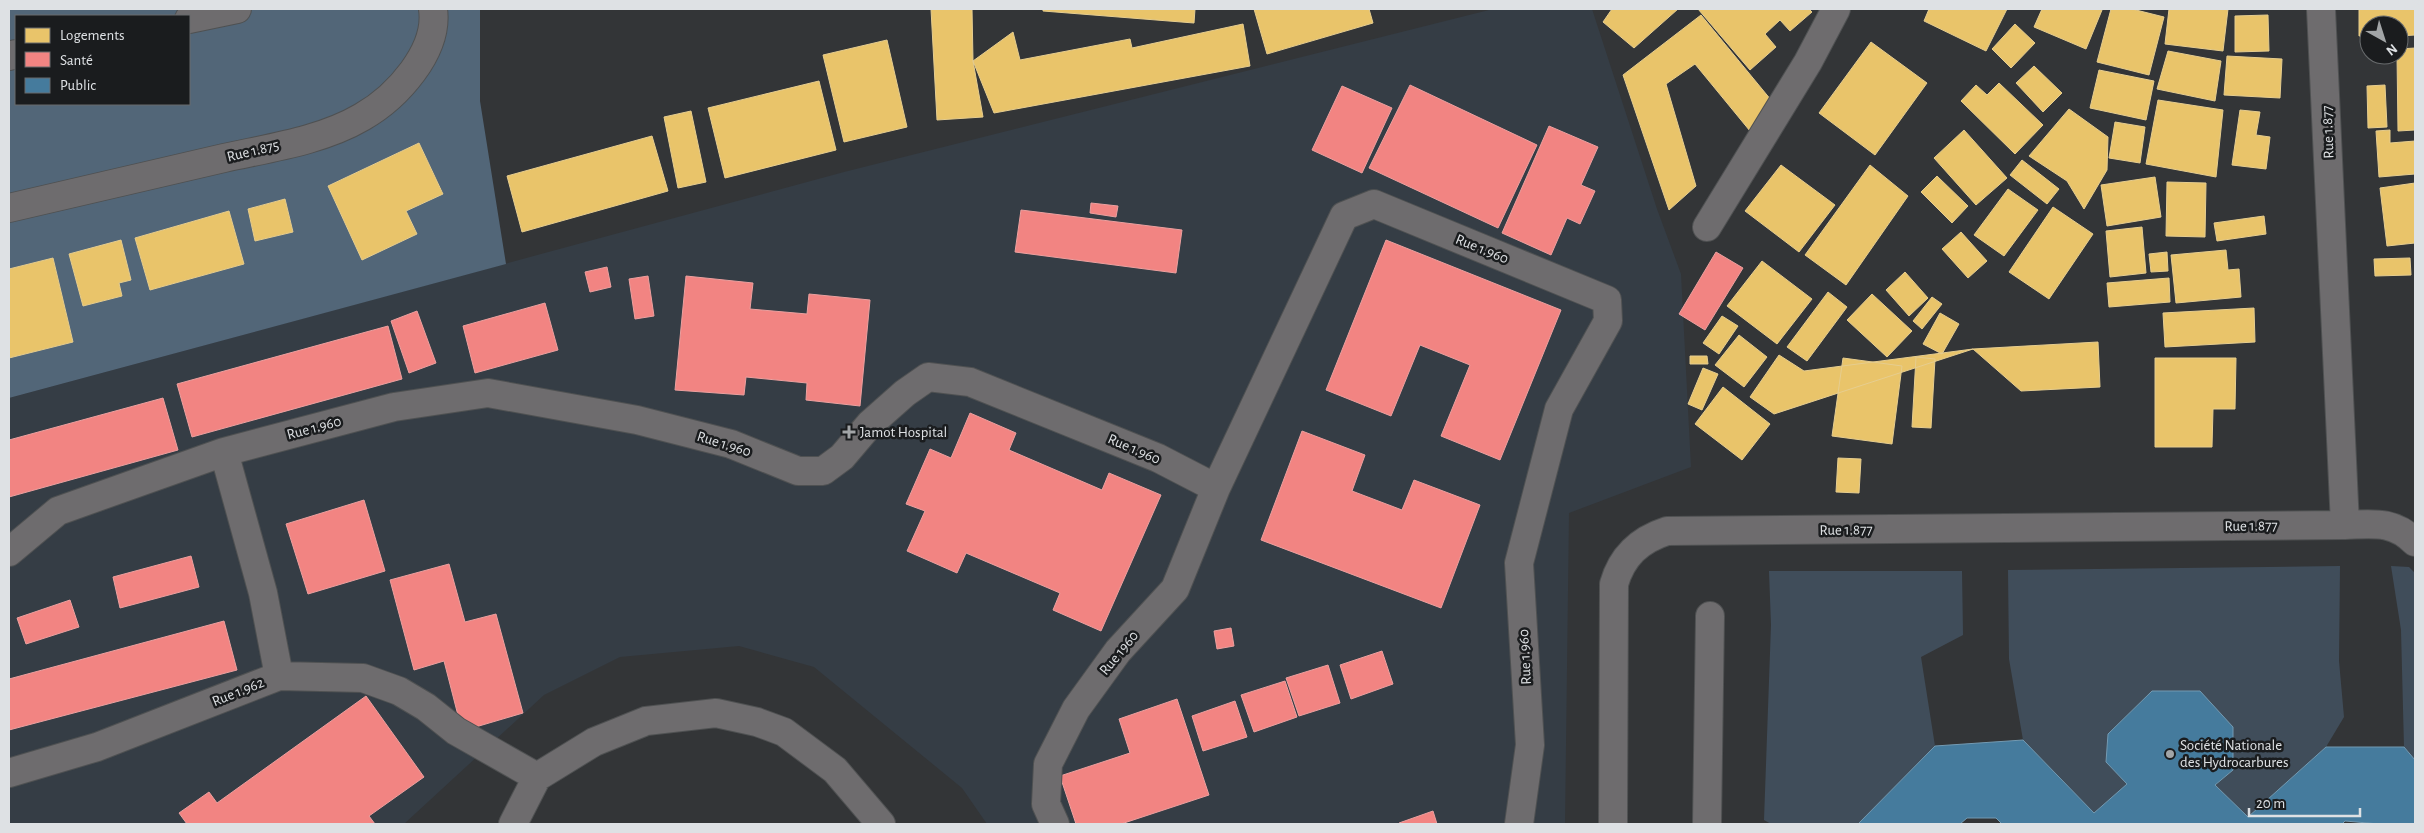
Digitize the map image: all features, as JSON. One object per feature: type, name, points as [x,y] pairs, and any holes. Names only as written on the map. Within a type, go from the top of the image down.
[{"type":"street","points":[[190,19],[237,9]]},
{"type":"street","name":"Rue 1.875","points":[[9,208],[265,149],[333,131],[363,117],[390,96],[412,73],[430,45],[435,23],[433,9]]},
{"type":"street","points":[[1707,227],[1808,62],[1836,9]]},
{"type":"street","name":"Rue 1.877","points":[[2321,9],[2345,525]]},
{"type":"street","name":"Rue 1.960","points":[[9,552],[58,511],[224,452],[394,406],[488,393],[637,420],[731,444],[798,471],[823,471],[842,457],[870,424],[905,393],[928,377],[970,382],[1158,458],[1216,488],[1344,216],[1374,204],[1607,300],[1608,321],[1559,409],[1519,563],[1530,745],[1519,824]]},
{"type":"street","name":"Rue 1.962","points":[[9,773],[97,747],[279,676],[263,593],[224,452]]},
{"type":"street","name":"Rue 1960","points":[[1055,824],[1046,804],[1048,764],[1076,709],[1118,651],[1174,590],[1216,488]]},
{"type":"street","name":"Rue 1.877","points":[[1613,824],[1614,584],[1618,568],[1626,557],[1652,536],[1667,531],[2384,524],[2399,528],[2415,542]]},
{"type":"street","points":[[1706,824],[1710,616]]},
{"type":"street","points":[[279,676],[363,678],[399,691],[426,707],[456,731],[537,777]]},
{"type":"street","points":[[513,824],[537,777],[594,742],[646,721],[716,713],[757,722],[784,732],[835,770],[881,824]]},
{"type":"shaded area","points":[[9,9],[480,9],[480,101],[506,264],[9,398],[9,358],[73,342],[53,258],[9,269]],"holes":[[[419,143],[443,193],[406,211],[417,234],[362,259],[328,186]],[[285,199],[293,232],[255,241],[248,209]],[[229,211],[244,264],[150,290],[135,238]],[[121,241],[131,280],[119,283],[122,296],[83,306],[69,254]]]},
{"type":"shaded area","name":"Jamot Hospital","points":[[1493,9],[1592,9],[1657,209],[1681,274],[1691,467],[1569,513],[1565,824],[987,824],[962,788],[814,667],[739,646],[620,657],[544,695],[404,824],[9,824],[9,398],[844,172]]},
{"type":"shaded area","points":[[2340,566],[2339,661],[2344,717],[2326,747],[2248,817],[2215,785],[2233,770],[2200,691],[2152,691],[2108,734],[2106,762],[2127,784],[2094,813],[2023,740],[2009,659],[2008,570]]},
{"type":"shaded area","points":[[2391,566],[2409,567],[2415,573],[2415,760],[2404,747],[2401,630]]},
{"type":"shaded area","points":[[1769,571],[1962,571],[1963,635],[1921,657],[1935,746],[1858,824],[1771,824],[1764,820],[1771,625]]},
{"type":"building: Logements","points":[[931,9],[972,9],[973,61],[983,117],[937,120]]},
{"type":"building: Logements","points":[[1043,9],[1195,9],[1194,23],[1043,11]]},
{"type":"building: Logements","points":[[1254,9],[1369,9],[1373,23],[1267,54]]},
{"type":"building: Logements","points":[[1612,9],[1678,9],[1634,48],[1603,22]]},
{"type":"building: Logements","points":[[1698,9],[1809,9],[1812,12],[1790,31],[1780,20],[1765,34],[1776,47],[1750,70]]},
{"type":"building: Logements","points":[[1929,9],[2007,9],[1986,51],[1924,21]]},
{"type":"building: Logements","points":[[2042,9],[2102,10],[2086,49],[2034,27]]},
{"type":"building: Logements","points":[[2111,9],[2132,9],[2164,17],[2149,75],[2097,62]]},
{"type":"building: Logements","points":[[2169,9],[2228,9],[2223,51],[2165,44]]},
{"type":"building: Logements","points":[[2359,9],[2415,9],[2415,35],[2409,35],[2409,15],[2359,15]]},
{"type":"building: Logements","points":[[1701,15],[1776,106],[1750,131],[1695,64],[1666,84],[1696,186],[1669,210],[1623,75]]},
{"type":"building: Logements","points":[[2268,15],[2269,51],[2235,52],[2235,16]]},
{"type":"building: Logements","points":[[1243,24],[1250,66],[994,113],[973,61],[1013,32],[1020,60],[1130,39],[1132,48]]},
{"type":"building: Logements","points":[[2015,24],[2035,43],[2011,68],[1992,49]]},
{"type":"building: Logements","points":[[887,40],[907,127],[844,142],[823,55]]},
{"type":"building: Logements","points":[[1871,42],[1927,83],[1875,155],[1819,113]]},
{"type":"building: Logements","points":[[2409,48],[2415,48],[2415,130],[2398,131],[2397,65],[2409,65]]},
{"type":"building: Logements","points":[[2168,51],[2221,61],[2215,101],[2157,89]]},
{"type":"building: Logements","points":[[2227,56],[2282,59],[2280,98],[2224,95]]},
{"type":"building: Logements","points":[[2034,66],[2062,93],[2043,112],[2016,83]]},
{"type":"building: Logements","points":[[2099,70],[2154,81],[2146,120],[2090,108]]},
{"type":"building: Logements","points":[[819,81],[836,150],[725,178],[708,108]]},
{"type":"building: Logements","points":[[1999,83],[2043,125],[2015,154],[1961,101],[1976,85],[1987,95]]},
{"type":"building: Logements","points":[[2385,85],[2387,127],[2368,128],[2367,86]]},
{"type":"building: Logements","points":[[2158,100],[2223,110],[2216,177],[2146,164]]},
{"type":"building: Logements","points":[[2069,109],[2108,137],[2107,170],[2084,209],[2067,181],[2029,156]]},
{"type":"building: Logements","points":[[2240,110],[2260,112],[2256,135],[2270,137],[2266,169],[2232,165]]},
{"type":"building: Logements","points":[[691,111],[706,182],[678,188],[664,117]]},
{"type":"building: Logements","points":[[2115,122],[2145,127],[2140,163],[2109,158]]},
{"type":"building: Logements","points":[[1964,130],[2007,178],[1976,205],[1934,158]]},
{"type":"building: Logements","points":[[2390,130],[2390,143],[2415,141],[2415,174],[2379,177],[2376,131]]},
{"type":"building: Logements","points":[[652,136],[668,191],[522,232],[507,176]]},
{"type":"building: Logements","points":[[419,143],[443,194],[406,211],[417,234],[362,260],[328,186]]},
{"type":"building: Logements","points":[[2022,160],[2059,189],[2047,204],[2010,175]]},
{"type":"building: Logements","points":[[1781,165],[1835,205],[1799,252],[1745,211]]},
{"type":"building: Logements","points":[[1870,165],[1908,196],[1846,285],[1805,255]]},
{"type":"building: Logements","points":[[1937,176],[1968,206],[1952,223],[1921,192]]},
{"type":"building: Logements","points":[[2155,177],[2161,217],[2107,226],[2101,185]]},
{"type":"building: Logements","points":[[2167,182],[2206,183],[2205,237],[2166,236]]},
{"type":"building: Logements","points":[[2415,183],[2415,243],[2387,246],[2380,188]]},
{"type":"building: Logements","points":[[2008,189],[2038,210],[2004,256],[1974,235]]},
{"type":"building: Logements","points":[[285,199],[293,232],[255,241],[248,209]]},
{"type":"building: Logements","points":[[2053,207],[2093,234],[2049,299],[2009,272]]},
{"type":"building: Logements","points":[[229,211],[244,264],[150,290],[135,238]]},
{"type":"building: Logements","points":[[2264,216],[2266,234],[2217,241],[2214,223]]},
{"type":"building: Logements","points":[[2142,227],[2146,273],[2110,277],[2106,231]]},
{"type":"building: Logements","points":[[1961,232],[1987,261],[1968,278],[1942,249]]},
{"type":"building: Logements","points":[[121,240],[131,280],[119,283],[122,296],[83,306],[69,254]]},
{"type":"building: Logements","points":[[2226,250],[2228,270],[2239,269],[2241,297],[2176,303],[2171,255]]},
{"type":"building: Logements","points":[[2167,252],[2168,271],[2151,272],[2149,254]]},
{"type":"building: Logements","points":[[53,258],[73,342],[9,358],[9,269]]},
{"type":"building: Logements","points":[[2410,258],[2411,275],[2375,276],[2374,259]]},
{"type":"building: Logements","points":[[1762,261],[1812,299],[1777,344],[1727,306]]},
{"type":"building: Logements","points":[[1905,272],[1928,298],[1909,316],[1886,290]]},
{"type":"building: Logements","points":[[2169,278],[2170,302],[2109,307],[2107,283]]},
{"type":"building: Logements","points":[[1828,292],[1847,307],[1807,361],[1787,347]]},
{"type":"building: Logements","points":[[1872,294],[1912,331],[1887,357],[1847,320]]},
{"type":"building: Logements","points":[[1932,297],[1942,304],[1922,329],[1913,321]]},
{"type":"building: Logements","points":[[2254,308],[2255,342],[2165,347],[2163,313]]},
{"type":"building: Logements","points":[[1940,313],[1959,324],[1942,354],[1923,344]]},
{"type":"building: Logements","points":[[1722,316],[1738,326],[1719,354],[1703,343]]},
{"type":"building: Logements","points":[[1739,335],[1767,357],[1744,387],[1715,365]]},
{"type":"building: Logements","points":[[2098,342],[2100,387],[2021,391],[1973,349]]},
{"type":"building: Logements","points":[[1973,349],[1774,414],[1750,397],[1779,355],[1804,371]]},
{"type":"building: Logements","points":[[1690,356],[1707,356],[1708,364],[1690,364]]},
{"type":"building: Logements","points":[[1916,357],[1935,359],[1931,428],[1912,427]]},
{"type":"building: Logements","points":[[1843,358],[1902,366],[1892,444],[1832,436]]},
{"type":"building: Logements","points":[[2155,358],[2236,358],[2235,409],[2213,409],[2212,447],[2155,447]]},
{"type":"building: Logements","points":[[1703,368],[1718,374],[1702,410],[1688,404]]},
{"type":"building: Logements","points":[[1723,387],[1770,424],[1742,460],[1695,424]]},
{"type":"building: Logements","points":[[1838,458],[1861,459],[1859,493],[1836,492]]},
{"type":"building: Santé","points":[[1410,85],[1537,145],[1498,228],[1369,168]]},
{"type":"building: Santé","points":[[1342,86],[1392,108],[1362,173],[1312,150]]},
{"type":"building: Santé","points":[[1549,126],[1598,147],[1581,185],[1595,191],[1580,224],[1567,218],[1551,255],[1502,233]]},
{"type":"building: Santé","points":[[1091,203],[1118,206],[1116,217],[1090,213]]},
{"type":"building: Santé","points":[[1021,210],[1182,230],[1176,273],[1015,252]]},
{"type":"building: Santé","points":[[1386,240],[1561,310],[1500,460],[1441,436],[1470,365],[1420,345],[1391,416],[1326,390]]},
{"type":"building: Santé","points":[[1716,252],[1743,268],[1705,330],[1679,314]]},
{"type":"building: Santé","points":[[607,267],[611,287],[590,292],[585,272]]},
{"type":"building: Santé","points":[[648,276],[654,316],[635,319],[629,279]]},
{"type":"building: Santé","points":[[686,276],[753,283],[750,309],[807,314],[809,294],[870,300],[860,406],[806,400],[807,383],[746,377],[744,395],[675,390]]},
{"type":"building: Santé","points":[[545,303],[558,350],[475,373],[463,326]]},
{"type":"building: Santé","points":[[417,311],[436,363],[409,373],[391,321]]},
{"type":"building: Santé","points":[[388,326],[402,379],[192,437],[177,384]]},
{"type":"building: Santé","points":[[163,398],[178,450],[9,497],[9,440]]},
{"type":"building: Santé","points":[[970,413],[1016,433],[1009,450],[1102,490],[1109,473],[1161,495],[1101,631],[1053,610],[1060,593],[966,553],[957,573],[907,551],[925,511],[906,504],[930,449],[951,458]]},
{"type":"building: Santé","points":[[1302,431],[1365,455],[1352,491],[1402,510],[1414,480],[1480,505],[1441,608],[1261,540]]},
{"type":"building: Santé","points":[[364,500],[385,571],[308,594],[286,524]]},
{"type":"building: Santé","points":[[191,556],[199,587],[120,608],[113,577]]},
{"type":"building: Santé","points":[[449,564],[465,622],[496,614],[523,713],[462,731],[444,661],[414,670],[390,580]]},
{"type":"building: Santé","points":[[70,600],[79,627],[26,644],[17,618]]},
{"type":"building: Santé","points":[[224,621],[237,670],[9,730],[9,679]]},
{"type":"building: Santé","points":[[1231,628],[1234,646],[1217,649],[1214,631]]},
{"type":"building: Santé","points":[[1382,651],[1393,684],[1351,699],[1340,665]]},
{"type":"building: Santé","points":[[1328,665],[1340,703],[1299,716],[1286,678]]},
{"type":"building: Santé","points":[[1285,681],[1297,717],[1254,732],[1241,695]]},
{"type":"building: Santé","points":[[366,696],[424,777],[369,816],[375,824],[187,824],[179,813],[209,792],[217,803]]},
{"type":"building: Santé","points":[[1177,699],[1209,795],[1121,824],[1076,824],[1060,776],[1130,753],[1119,719]]},
{"type":"building: Santé","points":[[1235,701],[1247,737],[1203,751],[1192,716]]},
{"type":"building: Santé","points":[[1433,811],[1437,824],[1399,824],[1399,823]]},
{"type":"building: Public","name":"Société Nationale des Hydrocarbures","points":[[2152,691],[2200,691],[2233,727],[2233,770],[2215,785],[2248,817],[2326,747],[2404,747],[2415,760],[2415,824],[2379,824],[2345,821],[2342,824],[2002,824],[1996,818],[1967,818],[1960,824],[1858,824],[1935,746],[2023,740],[2094,813],[2127,784],[2106,762],[2108,734]]},
{"type":"place","name":"Jamot Hospital","points":[[849,432]]},
{"type":"place","name":"Société Nationale des Hydrocarbures","points":[[2170,754]]}]
